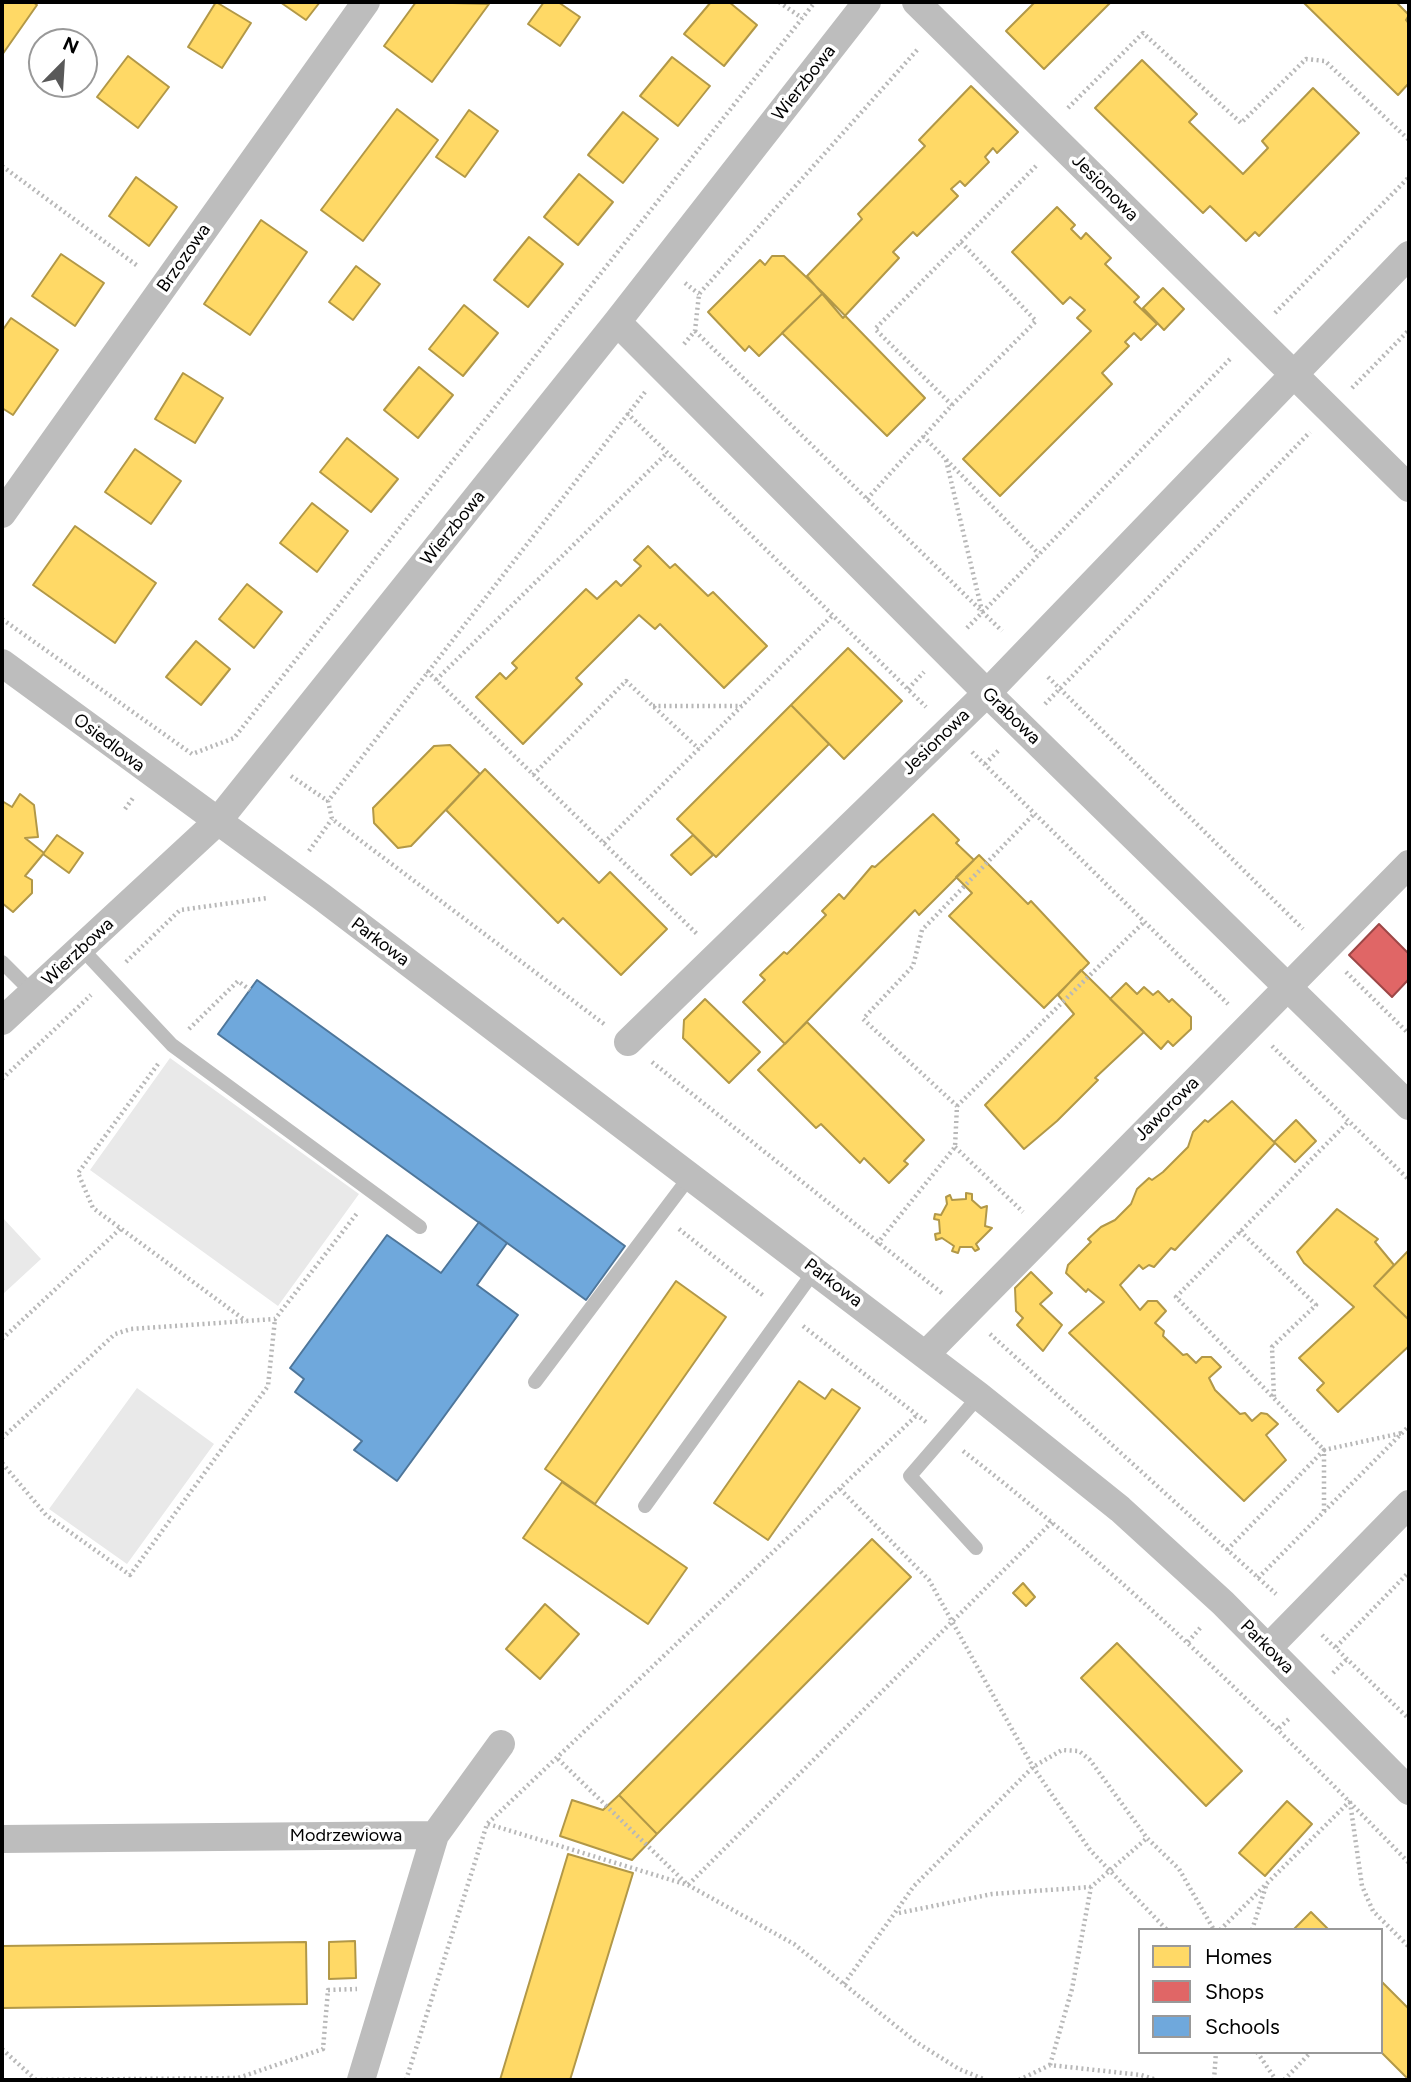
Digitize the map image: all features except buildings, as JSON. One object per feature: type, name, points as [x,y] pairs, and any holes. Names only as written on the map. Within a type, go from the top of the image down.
[{"type":"street","name":"Brzozowa","points":[[2,514],[366,2]]},
{"type":"street","name":"Wierzbowa","points":[[2,1021],[217,822],[617,322],[867,2]]},
{"type":"street","name":"Jesionowa","points":[[916,2],[1409,488]]},
{"type":"street","name":"Jesionowa","points":[[628,1042],[987,693],[1409,255]]},
{"type":"street","name":"Grabowa","points":[[617,322],[987,693],[1289,985],[1409,1106]]},
{"type":"street","name":"Osiedlowa","points":[[2,663],[217,822]]},
{"type":"street","name":"Parkowa","points":[[217,822],[691,1175],[979,1395],[1120,1509],[1268,1648],[1409,1791]]},
{"type":"street","name":"Jaworowa","points":[[926,1354],[1409,864]]},
{"type":"street","points":[[1268,1648],[1407,1512]]},
{"type":"street","points":[[361,2080],[435,1835],[500,1744]]},
{"type":"street","name":"Modrzewiowa","points":[[2,1839],[435,1835]]},
{"type":"lane","points":[[81,948],[172,1045],[420,1227]]},
{"type":"lane","points":[[2,962],[33,993]]},
{"type":"lane","points":[[535,1382],[691,1175]]},
{"type":"lane","points":[[645,1506],[815,1270]]},
{"type":"lane","points":[[976,1548],[909,1476],[979,1395]]},
{"type":"path","points":[[779,2],[802,18]]},
{"type":"path","points":[[2,619],[192,754],[234,738],[815,2]]},
{"type":"path","points":[[952,405],[875,329],[961,242],[1143,33],[1241,123],[1306,59],[1325,61],[1409,140]]},
{"type":"path","points":[[2,166],[164,286]]},
{"type":"path","points":[[908,690],[1409,177]]},
{"type":"path","points":[[867,499],[952,405],[1036,321],[961,242]]},
{"type":"path","points":[[985,764],[1409,330]]},
{"type":"path","points":[[695,331],[1409,1034]]},
{"type":"path","points":[[627,413],[1409,1180]]},
{"type":"path","points":[[923,436],[1039,554]]},
{"type":"path","points":[[436,680],[667,453]]},
{"type":"path","points":[[946,459],[982,612]]},
{"type":"path","points":[[604,844],[833,615]]},
{"type":"path","points":[[427,671],[718,955]]},
{"type":"path","points":[[533,775],[626,681],[699,749]]},
{"type":"path","points":[[652,706],[742,706]]},
{"type":"path","points":[[957,1106],[863,1019],[913,966],[922,930],[1035,813]]},
{"type":"path","points":[[2,1079],[180,910],[275,896]]},
{"type":"path","points":[[877,1244],[955,1147],[957,1106],[1144,921]]},
{"type":"path","points":[[246,1321],[93,1208],[78,1172],[172,1045],[238,981],[250,990]]},
{"type":"path","points":[[1324,1512],[1324,1450],[1176,1297],[1349,1121]]},
{"type":"path","points":[[955,1147],[1045,1233]]},
{"type":"path","points":[[2,1463],[46,1515],[130,1575],[268,1386],[275,1319],[374,1192]]},
{"type":"path","points":[[661,1215],[1054,1520],[1239,1690],[1409,1863]]},
{"type":"path","points":[[2,1339],[121,1228]]},
{"type":"path","points":[[1240,1231],[1316,1305],[1272,1347],[1274,1399]]},
{"type":"path","points":[[2,1438],[115,1334],[131,1329],[275,1319]]},
{"type":"path","points":[[406,2080],[487,1824],[917,1415]]},
{"type":"path","points":[[1258,1578],[1409,1426]]},
{"type":"path","points":[[1227,1550],[1324,1450],[1403,1432]]},
{"type":"path","points":[[840,1489],[929,1580],[1033,1767],[1090,1850],[1165,1928]]},
{"type":"path","points":[[688,1885],[1054,1520]]},
{"type":"path","points":[[1336,1647],[1409,1572]]},
{"type":"path","points":[[845,1984],[898,1913],[914,1886],[1033,1767],[1062,1750],[1079,1751],[1090,1760],[1147,1838],[1179,1869],[1213,1928]]},
{"type":"path","points":[[558,1759],[688,1885]]},
{"type":"path","points":[[1222,1928],[1350,1801]]},
{"type":"path","points":[[1350,1801],[1362,1886],[1373,1911],[1409,1947]]},
{"type":"path","points":[[487,1824],[688,1885],[794,1944],[916,2042],[959,2069],[986,2080]]},
{"type":"path","points":[[898,1913],[992,1894],[1091,1887],[1147,1838]]},
{"type":"path","points":[[1253,1928],[1268,1882]]},
{"type":"path","points":[[1050,2065],[1072,1989],[1091,1887]]},
{"type":"path","points":[[2,2049],[35,2080],[238,2078],[323,2049],[328,1990],[369,1989]]},
{"type":"path","points":[[1213,2080],[1216,2054]]},
{"type":"path","points":[[1258,2054],[1276,2080]]},
{"type":"path","points":[[1284,2080],[1309,2054]]},
{"type":"path","points":[[1019,2080],[1050,2065],[1141,2075],[1157,2080]]},
{"type":"shaded area","points":[[170,1058],[359,1194],[278,1306],[90,1170]]},
{"type":"shaded area","points":[[2,1217],[41,1259],[2,1295]]},
{"type":"shaded area","points":[[137,1388],[214,1444],[127,1564],[49,1509]]}]
